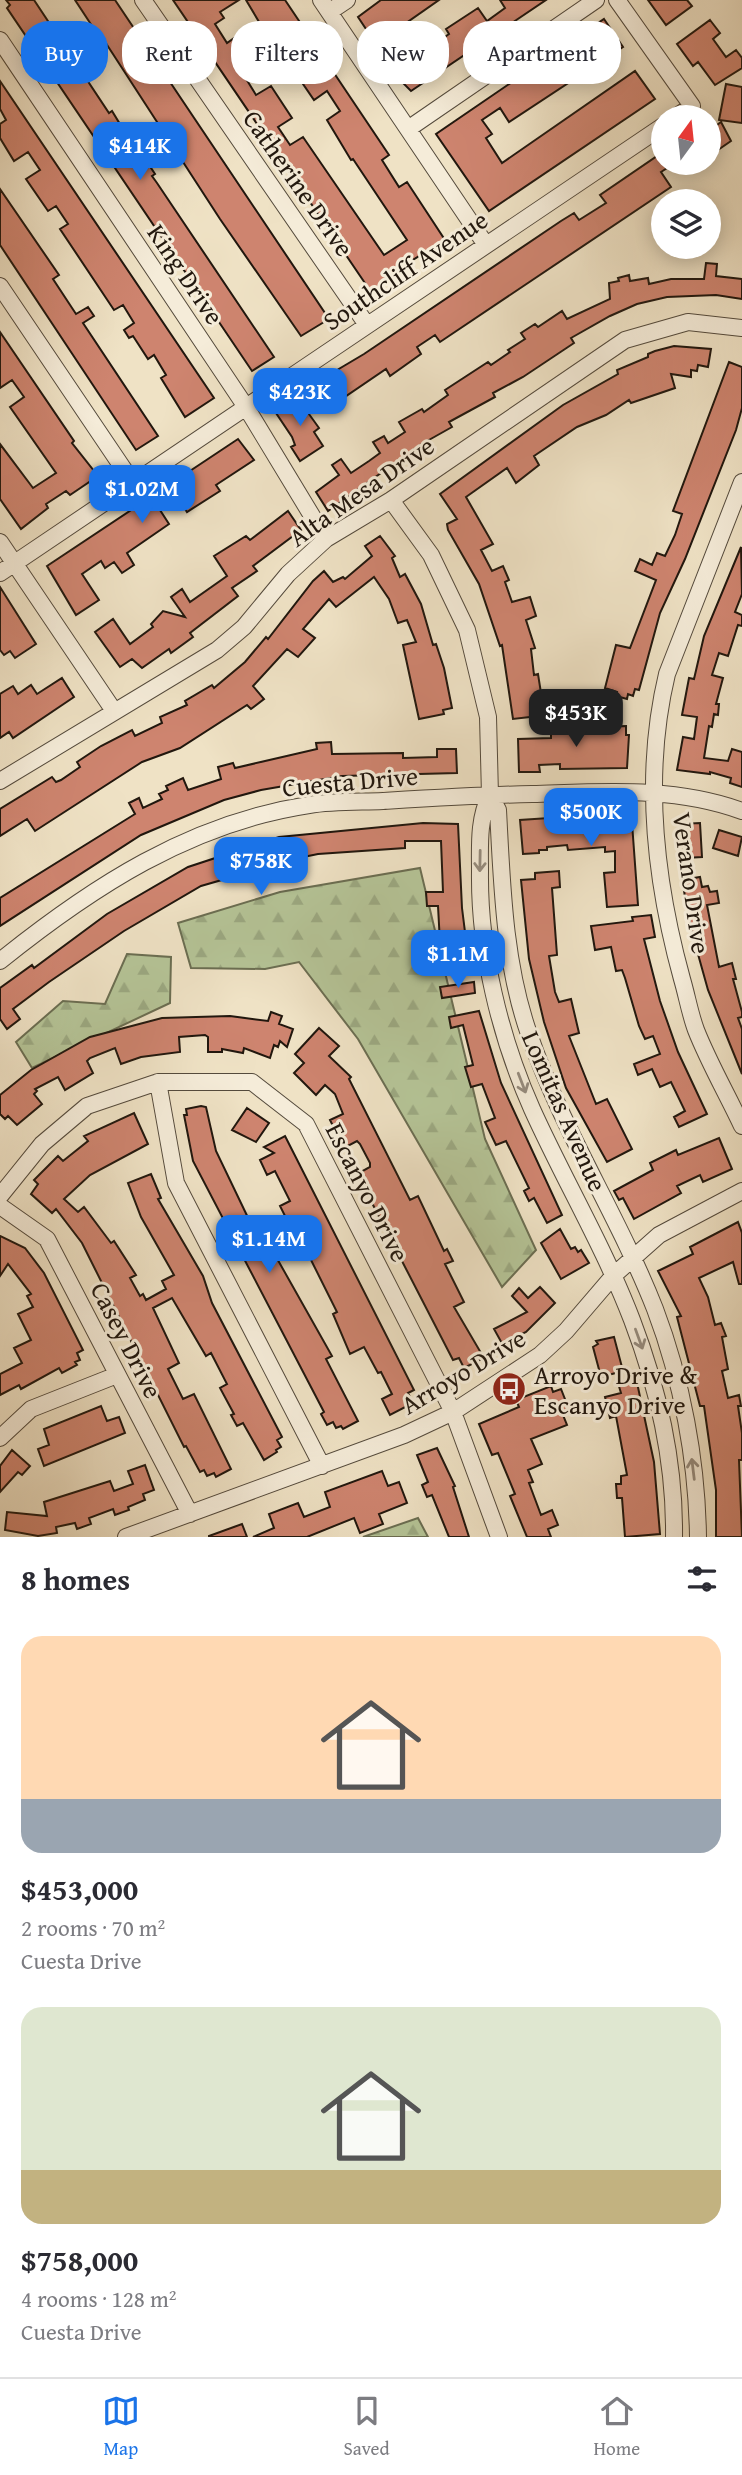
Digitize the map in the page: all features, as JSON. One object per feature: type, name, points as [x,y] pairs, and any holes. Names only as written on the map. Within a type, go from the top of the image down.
[{"type":"street","name":"Catherine Drive","points":[[143,0],[367,325]]},
{"type":"street","points":[[347,0],[325,6],[486,245]]},
{"type":"street","points":[[408,129],[596,0]]},
{"type":"street","points":[[617,0],[691,105]]},
{"type":"street","name":"King Drive","points":[[0,40],[246,407],[326,539]]},
{"type":"street","name":"Southcliff Avenue","points":[[0,573],[651,134]]},
{"type":"street","points":[[0,286],[133,483]]},
{"type":"street","name":"Alta Mesa Drive","points":[[0,781],[217,650],[244,627],[288,574],[326,539],[391,500],[625,340],[688,323],[742,328]]},
{"type":"street","name":"Verano Drive","points":[[742,482],[667,674],[659,706],[654,791],[659,863],[670,935],[695,1028],[742,1126]]},
{"type":"street","name":"Lomitas Avenue","points":[[391,500],[432,555],[467,630],[488,717],[490,795],[498,810],[506,923],[528,1032],[562,1120],[655,1309],[683,1408],[692,1462],[698,1537]]},
{"type":"street","points":[[0,542],[114,711]]},
{"type":"street","name":"Cuesta Drive","points":[[0,961],[107,883],[167,848],[230,823],[310,804],[490,795],[654,791],[718,802],[742,811]]},
{"type":"street","name":"Lomitas Avenue","points":[[490,795],[481,814],[481,914],[504,1036],[532,1108],[614,1275],[648,1362],[669,1465],[674,1537]]},
{"type":"street","points":[[158,1082],[176,1183],[321,1466]]},
{"type":"street","name":"Escanyo Drive","points":[[0,1196],[42,1144],[87,1106],[158,1082],[252,1082],[306,1124],[453,1412],[499,1537]]},
{"type":"street","name":"Arroyo Drive","points":[[126,1537],[404,1435],[453,1412],[540,1355],[566,1331],[614,1275],[659,1235],[742,1191]]},
{"type":"street","name":"Casey Drive","points":[[0,1206],[47,1239],[190,1514]]},
{"type":"street","points":[[0,1438],[31,1409],[117,1375]]},
{"type":"green space","points":[[420,868],[485,1139],[536,1250],[502,1287],[358,1039],[299,962],[265,969],[191,968],[178,923],[280,892]]},
{"type":"green space","points":[[127,954],[171,957],[170,1003],[32,1068],[16,1042],[63,1001],[105,1004]]},
{"type":"green space","points":[[418,1518],[428,1537],[363,1537]]},
{"type":"building","points":[[6,0],[34,0],[48,21],[21,21],[21,29],[7,8],[10,5]]},
{"type":"building","points":[[75,0],[115,0],[129,21],[122,21],[122,68],[108,46],[108,21],[89,21]]},
{"type":"building","points":[[173,0],[239,0],[220,12],[224,18],[217,23],[187,21]]},
{"type":"building","points":[[246,0],[285,0],[299,21],[259,21]]},
{"type":"building","points":[[381,0],[439,0],[409,21],[361,21],[358,17]]},
{"type":"building","points":[[500,0],[546,0],[515,21],[487,21],[505,8]]},
{"type":"building","points":[[648,0],[687,0],[692,6],[666,25]]},
{"type":"building","points":[[478,8],[487,21],[463,21],[463,56],[449,65],[449,27]]},
{"type":"building","points":[[710,20],[720,33],[713,39],[726,57],[736,50],[742,58],[742,68],[715,85],[698,62],[693,66],[677,44]]},
{"type":"building","points":[[217,27],[227,43],[231,40],[231,84],[249,84],[256,95],[271,86],[292,118],[278,127],[290,145],[303,137],[384,255],[407,240],[353,159],[351,160],[327,120],[340,111],[327,91],[314,100],[303,84],[341,84],[389,155],[382,160],[399,187],[407,182],[445,240],[395,271],[398,275],[371,292],[217,65]]},
{"type":"building","points":[[635,71],[655,99],[489,211],[436,134],[509,84],[567,84],[509,122],[500,108],[482,120],[492,134],[486,138],[502,163],[616,84],[621,84],[621,81]]},
{"type":"building","points":[[0,81],[214,398],[185,417],[161,378],[166,375],[154,355],[148,359],[133,336],[129,338],[124,330],[134,323],[123,305],[114,310],[60,229],[68,224],[56,206],[48,211],[26,179],[40,170],[28,152],[14,161],[0,138],[0,124],[6,120],[0,109]]},
{"type":"building","points":[[58,84],[90,84],[109,113],[112,111],[146,167],[149,165],[155,174],[152,176],[274,357],[252,371]]},
{"type":"building","points":[[132,84],[171,84],[329,319],[301,336],[220,219]]},
{"type":"building","points":[[404,84],[421,84],[411,91]]},
{"type":"building","points":[[726,84],[742,87],[742,123],[721,120]]},
{"type":"building","points":[[721,122],[731,141],[721,148]]},
{"type":"building","points":[[651,160],[651,175],[663,175],[671,187],[651,189],[651,200],[440,342],[435,335],[417,347],[421,354],[390,376],[386,369],[330,407],[316,386],[322,379],[364,354],[561,221],[574,213],[579,220],[606,203],[600,195]]},
{"type":"building","points":[[0,189],[59,275],[53,279],[76,314],[88,307],[94,316],[83,323],[158,436],[136,450],[0,245]]},
{"type":"building","points":[[706,263],[717,264],[716,276],[742,279],[742,299],[716,295],[667,297],[637,304],[610,316],[571,338],[574,343],[523,377],[493,393],[495,397],[449,422],[452,427],[420,445],[328,511],[316,492],[339,475],[332,465],[341,459],[351,473],[369,461],[380,453],[373,442],[384,436],[388,443],[405,432],[399,422],[422,409],[424,412],[448,395],[445,390],[488,362],[491,365],[510,352],[508,350],[525,339],[521,333],[535,324],[538,327],[562,311],[567,319],[610,299],[609,283],[619,281],[618,278],[629,275],[630,281],[648,278],[649,284],[671,279],[704,279]]},
{"type":"building","points":[[0,332],[74,441],[72,443],[98,476],[70,495],[66,491],[46,504],[48,508],[21,529],[0,499],[0,444],[33,488],[56,473],[10,407],[24,397],[12,380],[0,388]]},
{"type":"building","points":[[674,346],[711,349],[708,367],[698,365],[697,371],[691,370],[691,377],[671,374],[675,388],[631,403],[629,400],[606,415],[577,427],[534,456],[539,465],[516,483],[507,468],[466,497],[493,544],[481,550],[492,571],[503,566],[509,580],[505,582],[512,602],[530,597],[536,616],[526,620],[535,648],[531,649],[534,675],[538,674],[541,693],[545,692],[547,715],[513,719],[502,645],[500,646],[479,584],[448,530],[447,524],[457,519],[440,494],[563,405],[618,374],[617,370],[648,357],[648,354],[655,351]]},
{"type":"building","points":[[729,362],[742,367],[742,408],[736,430],[685,559],[660,613],[639,690],[635,689],[633,696],[628,694],[627,699],[616,696],[617,692],[605,688],[616,645],[630,648],[656,580],[635,571],[640,559],[652,565],[657,553],[665,556],[675,535],[682,514],[673,511]]},
{"type":"building","points":[[296,396],[319,428],[314,432],[323,446],[300,461],[291,447],[295,445],[292,437],[274,410]]},
{"type":"building","points":[[238,439],[254,460],[216,485],[220,491],[187,512],[178,498],[160,510],[169,524],[127,553],[134,565],[122,573],[114,562],[105,568],[101,561],[82,574],[99,600],[76,615],[47,566]]},
{"type":"building","points":[[288,511],[301,530],[253,566],[257,571],[232,588],[238,596],[190,633],[193,637],[171,653],[169,649],[142,668],[132,659],[120,667],[95,632],[113,619],[130,644],[153,627],[151,624],[163,611],[185,617],[171,597],[182,589],[190,602],[227,576],[214,556],[246,536],[250,540]]},
{"type":"building","points":[[380,536],[395,556],[392,558],[400,577],[405,574],[421,604],[433,645],[436,644],[444,668],[452,708],[443,710],[444,714],[419,719],[403,645],[416,642],[407,620],[398,623],[389,599],[374,577],[336,607],[329,599],[303,629],[315,638],[298,657],[287,649],[253,686],[264,699],[251,709],[247,705],[180,748],[142,762],[35,831],[27,819],[0,836],[0,809],[52,777],[56,782],[61,780],[80,767],[77,762],[101,746],[132,730],[135,736],[162,723],[160,717],[187,705],[185,701],[212,685],[214,688],[245,662],[266,637],[268,639],[313,581],[324,571],[333,582],[343,577],[345,579],[372,556],[365,546]]},
{"type":"building","points":[[741,547],[742,594],[735,612],[742,615],[742,626],[738,625],[728,656],[719,653],[712,675],[723,678],[716,704],[719,704],[718,715],[714,714],[712,727],[709,726],[704,758],[728,761],[732,749],[742,752],[742,787],[730,783],[731,778],[710,772],[677,770],[683,737],[694,739],[697,717],[682,715],[689,678],[694,679],[704,636]]},
{"type":"building","points":[[0,587],[36,644],[15,658],[10,651],[4,655],[0,650]]},
{"type":"building","points":[[62,678],[74,697],[13,738],[9,732],[0,738],[0,694],[13,686],[18,694],[31,685],[37,694]]},
{"type":"building","points":[[626,726],[626,735],[629,735],[627,768],[560,769],[560,764],[539,765],[540,772],[519,772],[518,739],[551,738],[551,728]]},
{"type":"building","points":[[331,742],[332,754],[403,753],[403,758],[437,757],[437,749],[456,749],[457,773],[342,776],[261,790],[224,800],[141,835],[0,926],[0,898],[135,814],[129,803],[139,798],[143,808],[162,799],[159,794],[168,790],[166,786],[183,778],[188,790],[221,779],[218,767],[233,763],[235,768],[317,749],[316,743]]},
{"type":"building","points":[[620,815],[620,823],[632,823],[638,905],[607,907],[604,873],[615,872],[615,851],[605,852],[605,847],[568,850],[567,845],[547,847],[547,850],[539,850],[539,853],[523,854],[520,820],[549,818],[550,822],[574,821],[574,816]]},
{"type":"building","points":[[423,823],[458,824],[462,908],[469,964],[439,967],[438,958],[431,958],[429,944],[440,943],[438,906],[427,906],[426,892],[443,892],[441,841],[405,841],[405,848],[318,854],[279,862],[281,872],[261,875],[260,869],[201,886],[124,931],[49,982],[13,1009],[20,1019],[7,1029],[0,1019],[0,988],[32,965],[34,968],[107,914],[188,867],[279,837]]},
{"type":"building","points":[[700,823],[702,857],[685,858],[681,824]]},
{"type":"building","points":[[719,830],[742,837],[738,856],[713,848]]},
{"type":"building","points":[[559,871],[560,887],[552,888],[557,955],[549,956],[555,992],[559,1002],[571,999],[579,1033],[569,1036],[596,1104],[607,1099],[632,1149],[607,1162],[566,1088],[544,1022],[529,959],[521,880],[535,879],[535,873]]},
{"type":"building","points":[[700,877],[702,887],[708,886],[710,892],[717,891],[719,903],[707,905],[719,967],[732,963],[736,979],[733,979],[742,1012],[742,1017],[738,1018],[742,1029],[742,1074],[708,990],[691,929],[682,880]]},
{"type":"building","points":[[651,915],[655,937],[644,939],[660,1001],[678,1052],[707,1114],[679,1127],[674,1117],[685,1111],[671,1082],[660,1087],[652,1069],[638,1075],[634,1064],[660,1054],[653,1036],[645,1039],[639,1026],[622,970],[616,971],[611,947],[595,950],[591,926],[633,921],[632,917]]},
{"type":"building","points":[[474,982],[475,993],[442,998],[440,987]]},
{"type":"building","points":[[479,1011],[501,1083],[562,1215],[547,1223],[534,1198],[529,1201],[524,1191],[529,1188],[506,1141],[496,1145],[485,1122],[495,1118],[482,1084],[471,1087],[465,1067],[473,1065],[463,1025],[451,1028],[449,1017]]},
{"type":"building","points":[[271,1012],[282,1016],[279,1024],[293,1029],[287,1047],[280,1041],[278,1047],[274,1045],[270,1058],[244,1048],[243,1053],[222,1049],[222,1052],[208,1052],[208,1037],[205,1035],[179,1037],[180,1052],[141,1057],[121,1064],[115,1048],[90,1058],[87,1061],[93,1073],[65,1090],[58,1077],[35,1089],[37,1091],[34,1094],[42,1104],[17,1125],[8,1116],[5,1119],[0,1114],[0,1095],[31,1070],[90,1037],[162,1018],[230,1016],[268,1021]]},
{"type":"building","points":[[319,1028],[339,1046],[329,1056],[351,1077],[349,1079],[410,1200],[418,1196],[444,1251],[447,1249],[453,1261],[445,1264],[464,1302],[454,1307],[484,1358],[464,1368],[459,1358],[453,1360],[371,1201],[359,1173],[370,1167],[360,1144],[357,1141],[344,1148],[330,1120],[343,1114],[335,1094],[325,1085],[316,1095],[294,1073],[304,1063],[295,1054]]},
{"type":"building","points":[[206,1107],[216,1151],[252,1226],[257,1223],[332,1356],[326,1359],[358,1421],[343,1429],[341,1426],[336,1428],[333,1422],[327,1425],[321,1414],[324,1412],[193,1161],[184,1115],[187,1115],[186,1109]]},
{"type":"building","points":[[247,1108],[269,1123],[256,1142],[232,1130]]},
{"type":"building","points":[[134,1113],[148,1144],[90,1175],[64,1199],[78,1212],[84,1207],[111,1243],[114,1241],[136,1275],[130,1278],[140,1296],[143,1294],[146,1300],[166,1289],[162,1281],[174,1275],[141,1217],[128,1183],[151,1174],[161,1198],[158,1199],[203,1276],[212,1303],[282,1437],[277,1440],[281,1447],[264,1460],[243,1423],[237,1426],[231,1415],[234,1414],[220,1388],[227,1384],[211,1353],[206,1356],[172,1298],[153,1308],[179,1363],[168,1369],[183,1399],[194,1394],[231,1469],[216,1477],[214,1473],[207,1476],[204,1470],[200,1472],[186,1446],[184,1447],[82,1243],[56,1209],[52,1213],[31,1194],[38,1184],[34,1180],[58,1156],[63,1161],[88,1141],[84,1136]]},
{"type":"building","points":[[285,1136],[414,1390],[408,1393],[413,1403],[390,1415],[382,1399],[392,1394],[381,1372],[378,1373],[364,1347],[350,1354],[333,1314],[337,1312],[310,1258],[312,1257],[291,1218],[287,1220],[280,1206],[290,1201],[275,1171],[267,1175],[260,1160],[274,1153],[264,1147]]},
{"type":"building","points":[[719,1138],[732,1169],[703,1182],[700,1175],[677,1186],[681,1193],[634,1219],[623,1198],[619,1200],[614,1191],[653,1170],[650,1163],[676,1150],[678,1155]]},
{"type":"building","points":[[738,1222],[742,1233],[742,1284],[739,1284],[733,1262],[699,1278],[708,1297],[715,1325],[721,1323],[726,1336],[722,1337],[728,1369],[722,1371],[728,1398],[739,1395],[741,1406],[738,1406],[742,1433],[742,1460],[739,1460],[742,1537],[716,1537],[716,1490],[704,1406],[700,1406],[677,1317],[681,1316],[658,1271],[693,1254],[690,1247]]},
{"type":"building","points":[[560,1229],[571,1249],[575,1247],[578,1252],[581,1250],[589,1263],[561,1279],[541,1243]]},
{"type":"building","points":[[0,1236],[25,1248],[44,1273],[83,1350],[77,1353],[80,1360],[75,1362],[77,1365],[62,1373],[59,1368],[21,1389],[19,1385],[0,1395],[0,1374],[22,1363],[14,1348],[31,1340],[18,1314],[33,1307],[27,1296],[31,1294],[8,1264],[0,1276]]},
{"type":"building","points":[[540,1287],[555,1303],[526,1332],[514,1338],[516,1341],[504,1347],[494,1329],[527,1312],[512,1296],[519,1288],[528,1298]]},
{"type":"building","points":[[614,1337],[623,1371],[601,1377],[593,1347],[598,1344],[596,1341]]},
{"type":"building","points":[[636,1378],[654,1462],[660,1534],[625,1537],[622,1498],[617,1498],[616,1484],[621,1484],[621,1476],[627,1475],[616,1416],[610,1418],[605,1397],[621,1393],[618,1383]]},
{"type":"building","points":[[551,1386],[553,1392],[561,1389],[570,1412],[563,1415],[567,1425],[531,1439],[542,1464],[528,1470],[533,1482],[529,1483],[541,1515],[552,1510],[558,1525],[548,1529],[551,1537],[527,1537],[510,1496],[515,1494],[498,1453],[492,1455],[479,1424],[519,1407],[516,1400]]},
{"type":"building","points":[[101,1406],[107,1421],[119,1417],[125,1433],[44,1466],[38,1449],[49,1445],[44,1429]]},
{"type":"building","points":[[437,1448],[455,1486],[453,1487],[469,1537],[449,1537],[432,1495],[427,1497],[422,1485],[428,1482],[417,1455]]},
{"type":"building","points":[[12,1450],[30,1466],[22,1475],[18,1472],[0,1492],[0,1466]]},
{"type":"building","points":[[145,1465],[154,1490],[143,1494],[145,1500],[128,1507],[129,1510],[115,1515],[113,1509],[89,1518],[91,1524],[77,1529],[75,1523],[56,1527],[57,1533],[38,1536],[5,1530],[7,1512],[47,1516],[44,1502],[110,1481],[114,1491],[133,1484],[128,1471]]},
{"type":"building","points":[[382,1471],[388,1486],[399,1482],[407,1503],[379,1514],[383,1524],[360,1533],[354,1518],[307,1537],[253,1537],[274,1528],[269,1514],[298,1503],[304,1517],[330,1507],[325,1492]]},
{"type":"building","points":[[242,1524],[247,1537],[209,1537],[209,1536]]},
{"type":"place","name":"Arroyo Drive & Escanyo Drive","points":[[509,1389]]}]
